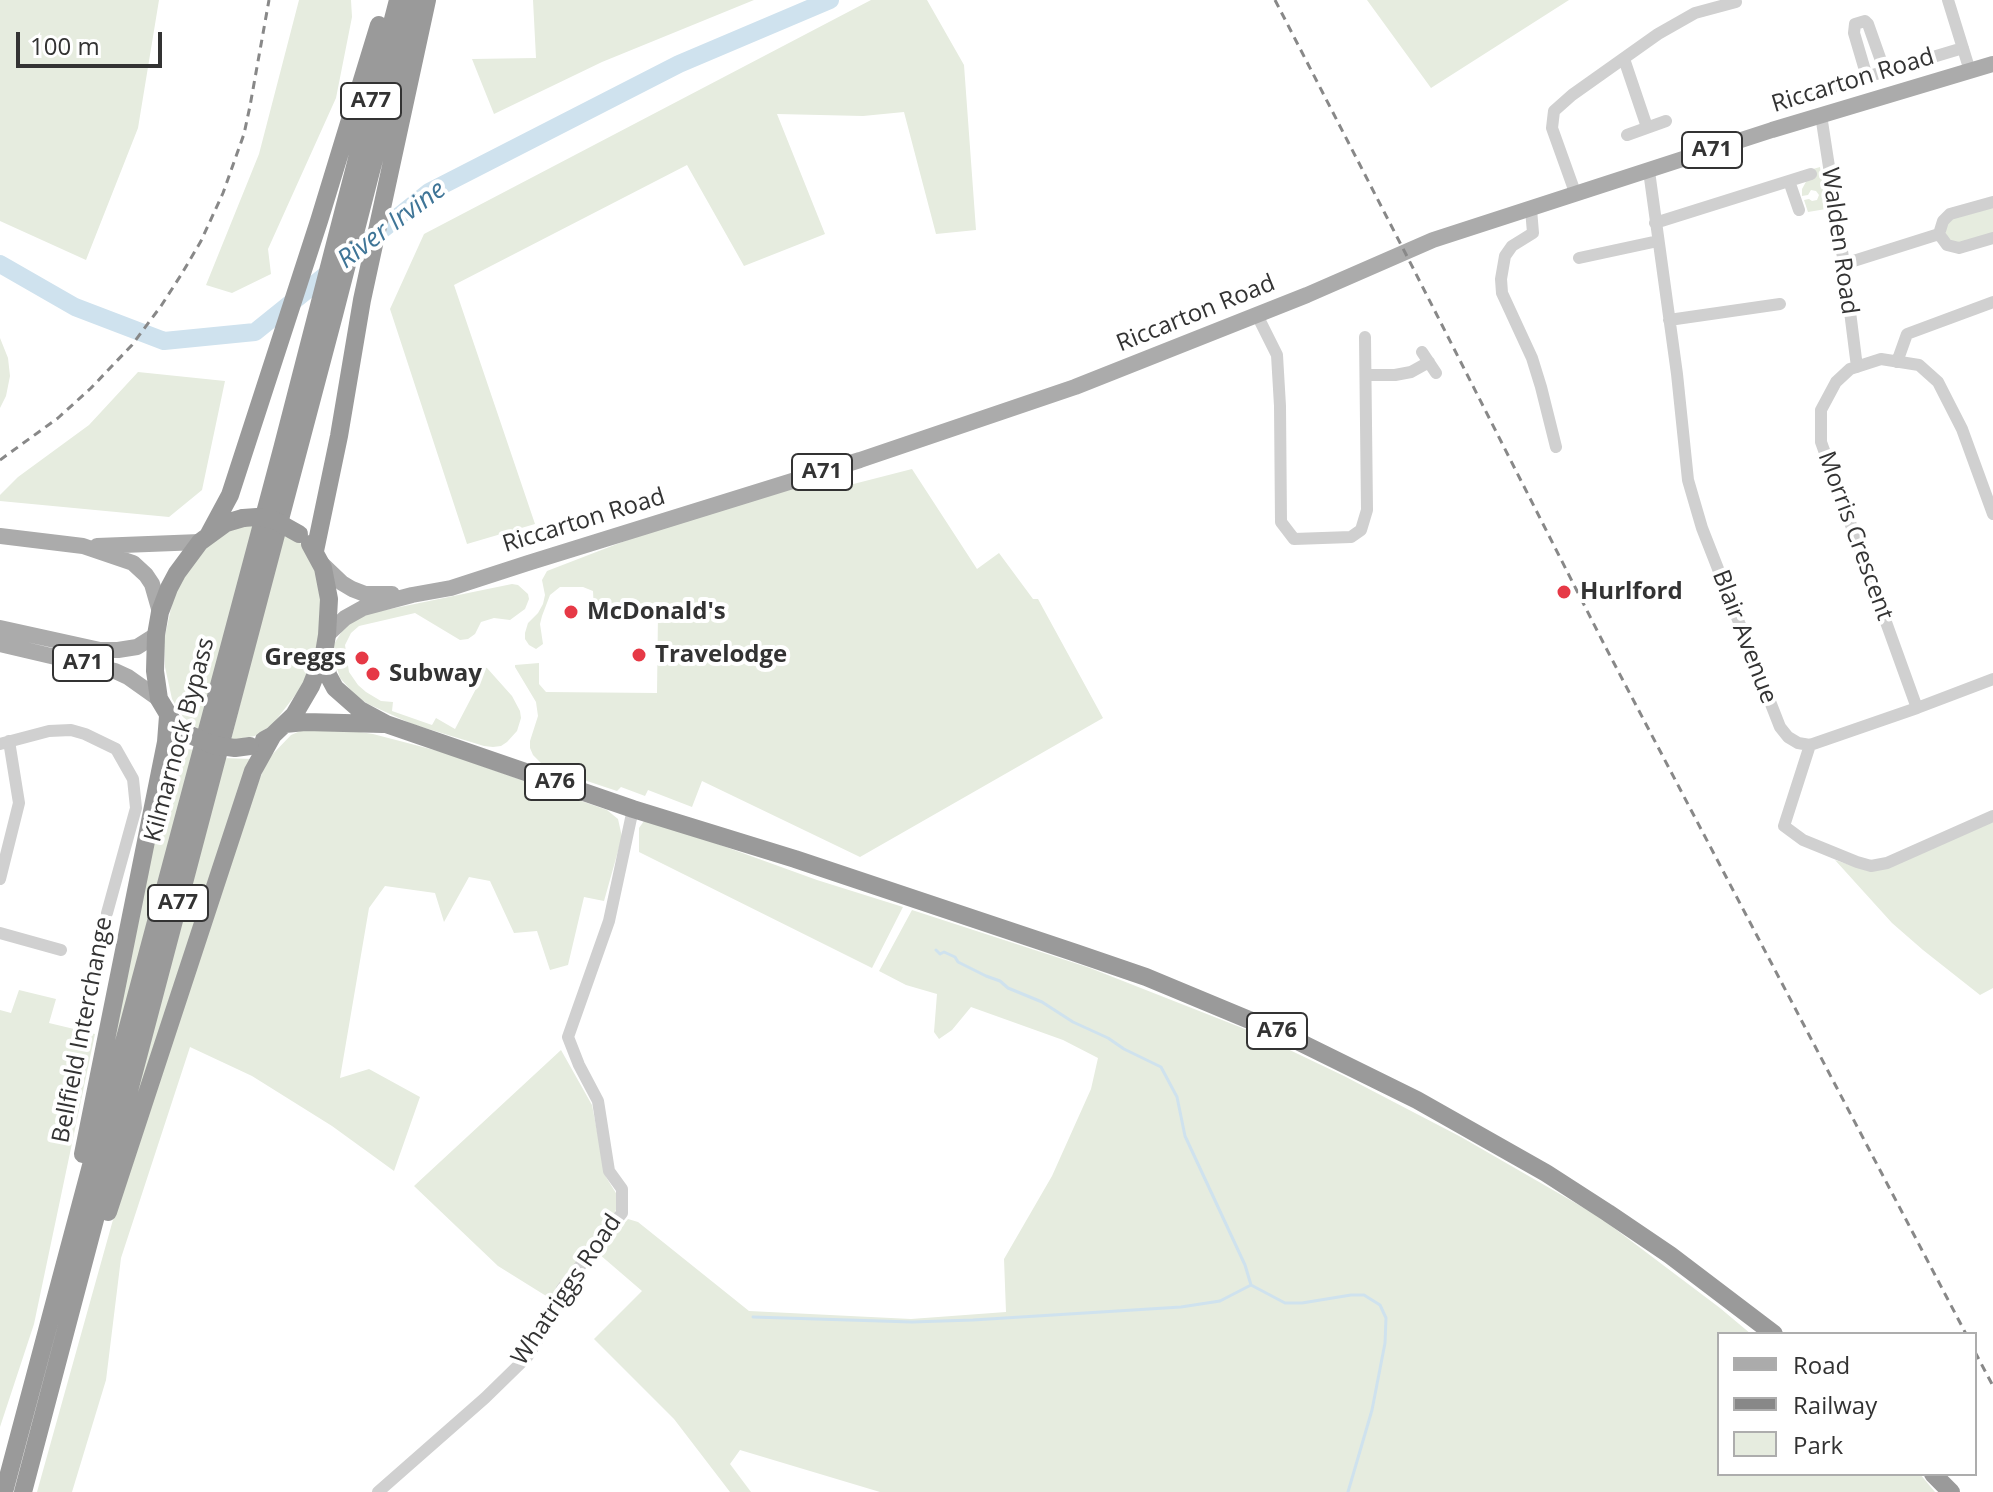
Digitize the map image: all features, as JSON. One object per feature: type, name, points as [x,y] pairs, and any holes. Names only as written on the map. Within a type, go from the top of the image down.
[{"type":"highway","name":"A77","points":[[204,538],[230,495],[355,107],[386,0]]},
{"type":"highway","name":"Kilmarnock Bypass","points":[[4,1492],[398,0]]},
{"type":"highway","name":"Kilmarnock Bypass","points":[[23,1492],[415,0]]},
{"type":"highway","name":"A77","points":[[318,557],[362,300],[427,0]]},
{"type":"highway","points":[[164,708],[155,671],[160,612],[177,573],[204,538],[226,523],[257,517],[274,520],[299,534],[318,557]]},
{"type":"highway","name":"A76","points":[[318,557],[329,599],[325,644],[328,675],[335,688],[360,710],[386,724],[633,809],[795,859],[1076,953],[1173,988],[1283,1034],[1417,1100],[1546,1173],[1670,1255],[1771,1332]]},
{"type":"highway","name":"A76","points":[[279,730],[294,715],[311,686],[325,644]]},
{"type":"highway","name":"A76","points":[[164,708],[175,726],[186,733],[213,745],[235,748],[250,746],[279,730],[305,722],[386,724]]},
{"type":"highway","name":"Bellfield Interchange","points":[[41,1352],[166,742],[164,708]]},
{"type":"highway","name":"A77","points":[[57,1368],[253,771],[279,730]]},
{"type":"highway","points":[[1935,1476],[1951,1492]]},
{"type":"main road","name":"Riccarton Road","points":[[325,644],[345,618],[363,608],[451,588],[875,455],[1075,387],[1307,295],[1433,240],[1821,115],[1993,64]]},
{"type":"main road","points":[[0,536],[83,546],[120,557],[140,568],[152,584],[160,612]]},
{"type":"main road","points":[[83,546],[204,538]]},
{"type":"main road","name":"Riccarton Road","points":[[318,557],[342,583],[365,594],[412,595]]},
{"type":"main road","name":"A71","points":[[0,628],[100,650],[137,647],[156,635]]},
{"type":"main road","name":"A71","points":[[0,644],[115,671],[128,677],[164,708]]},
{"type":"street","points":[[1948,0],[1970,71]]},
{"type":"street","points":[[1576,195],[1552,128],[1554,111],[1658,34],[1695,13],[1736,2]]},
{"type":"street","name":"Riccarton Road","points":[[1867,77],[1854,33],[1855,24],[1865,21],[1885,72]]},
{"type":"street","name":"Riccarton Road","points":[[1779,103],[1963,48]]},
{"type":"street","points":[[1624,59],[1647,127]]},
{"type":"street","name":"Walden Road","points":[[1821,115],[1857,367]]},
{"type":"street","points":[[1627,135],[1666,121]]},
{"type":"street","name":"Blair Avenue","points":[[1649,171],[1688,480],[1702,528],[1780,727],[1788,737],[1810,745]]},
{"type":"street","points":[[1655,223],[1811,174]]},
{"type":"street","points":[[1789,181],[1799,210]]},
{"type":"street","points":[[1939,234],[1943,221],[1950,214],[1993,202]]},
{"type":"street","points":[[1531,209],[1533,233],[1512,246],[1505,256],[1502,293],[1532,358],[1556,447]]},
{"type":"street","points":[[1844,264],[1939,234]]},
{"type":"street","points":[[1939,234],[1947,245],[1959,248],[1993,238]]},
{"type":"street","points":[[1579,258],[1658,241]]},
{"type":"street","points":[[1897,362],[1907,334],[1993,302]]},
{"type":"street","points":[[1669,320],[1780,304]]},
{"type":"street","points":[[1257,315],[1277,355],[1281,522],[1294,539],[1351,537],[1361,530],[1367,510],[1365,337]]},
{"type":"street","points":[[1857,367],[1881,359],[1919,365],[1938,382],[1962,429],[1993,514]]},
{"type":"street","points":[[1366,375],[1411,372],[1429,363]]},
{"type":"street","name":"Morris Crescent","points":[[1857,367],[1850,369],[1836,382],[1821,410],[1821,442],[1917,708]]},
{"type":"street","points":[[1993,679],[1810,745],[1784,826],[1803,840],[1871,866],[1887,863],[1993,816]]},
{"type":"street","points":[[0,879],[19,803],[5,743],[49,731],[71,730],[85,734],[116,749],[133,779],[136,808],[107,913]]},
{"type":"street","name":"Whatriggs Road","points":[[378,1492],[527,1357],[548,1323],[562,1289],[622,1213],[622,1189],[609,1171],[598,1101],[568,1037],[609,921],[633,809]]},
{"type":"street","points":[[0,933],[61,950]]},
{"type":"green space","points":[[0,0],[159,0],[138,128],[86,260],[0,221]]},
{"type":"green space","points":[[299,0],[351,0],[352,17],[336,98],[268,249],[271,274],[232,293],[206,285],[259,154]]},
{"type":"green space","points":[[533,0],[754,0],[602,62],[494,114],[472,59],[536,58]]},
{"type":"green space","points":[[871,0],[927,0],[964,65],[976,230],[936,234],[904,112],[863,116],[777,114],[825,234],[744,266],[687,165],[454,285],[535,524],[467,544],[390,309],[424,234]]},
{"type":"green space","points":[[1367,0],[1569,0],[1431,88]]},
{"type":"green space","points":[[1820,167],[1826,209],[1808,212],[1804,200],[1817,200],[1819,195],[1811,190],[1808,195],[1802,196],[1802,189],[1813,169]]},
{"type":"green space","points":[[1993,206],[1993,235],[1955,243],[1948,239],[1945,231],[1952,219]]},
{"type":"green space","points":[[0,338],[8,358],[10,376],[0,408]]},
{"type":"green space","points":[[138,372],[225,381],[202,490],[169,517],[0,501],[0,495],[18,477],[89,425]]},
{"type":"green space","points":[[912,469],[977,569],[999,553],[1033,599],[1038,599],[1103,718],[860,857],[702,781],[692,807],[648,790],[645,796],[621,787],[617,791],[545,767],[533,755],[530,741],[538,716],[536,702],[515,665],[539,663],[539,684],[546,692],[657,693],[658,613],[594,612],[593,591],[583,587],[560,587],[550,595],[542,616],[543,644],[536,649],[529,645],[525,633],[528,623],[543,604],[542,580],[547,571],[630,539],[829,477],[834,489]]},
{"type":"green space","points":[[255,524],[201,731],[183,717],[172,699],[165,667],[164,640],[174,595],[189,563],[225,531]]},
{"type":"green space","points":[[284,531],[294,536],[308,552],[318,578],[321,601],[316,650],[300,689],[273,724],[255,736],[231,740]]},
{"type":"green space","points":[[512,584],[528,594],[525,609],[510,620],[494,618],[481,622],[475,634],[468,639],[460,640],[415,613],[359,626],[345,645],[349,672],[366,692],[381,701],[393,702],[392,711],[432,725],[436,718],[455,729],[479,683],[469,678],[475,665],[487,668],[512,696],[520,711],[517,731],[501,746],[484,746],[412,724],[368,704],[340,678],[334,659],[334,644],[344,628],[361,615]]},
{"type":"green space","points":[[307,728],[373,734],[442,752],[607,810],[618,819],[622,837],[604,901],[584,897],[568,965],[550,970],[537,931],[514,933],[490,881],[469,877],[444,922],[435,893],[385,886],[369,908],[340,1078],[369,1069],[420,1097],[394,1171],[332,1126],[252,1076],[190,1047],[121,1258],[106,1380],[72,1492],[37,1492],[140,1123],[243,818],[268,759],[291,735]]},
{"type":"green space","points":[[171,748],[197,750],[103,1082]]},
{"type":"green space","points":[[222,758],[252,759],[141,1095],[135,1092]]},
{"type":"green space","points":[[644,821],[654,821],[817,880],[903,907],[872,968],[639,852],[639,828]]},
{"type":"green space","points":[[1993,822],[1993,988],[1980,995],[1892,923],[1835,860],[1868,871]]},
{"type":"green space","points":[[912,910],[1090,968],[1250,1031],[1344,1076],[1461,1137],[1598,1216],[1749,1332],[1717,1332],[1717,1476],[1922,1476],[1935,1492],[880,1492],[740,1450],[730,1464],[751,1492],[730,1492],[674,1419],[594,1339],[642,1291],[599,1254],[628,1219],[638,1222],[749,1311],[911,1319],[1006,1312],[1004,1259],[1052,1176],[1091,1089],[1098,1058],[1063,1040],[971,1007],[952,1030],[939,1039],[934,1032],[937,994],[906,985],[879,971]]},
{"type":"green space","points":[[19,990],[56,999],[49,1023],[95,1034],[34,1324],[0,1427],[0,1010],[11,1013]]},
{"type":"green space","points":[[561,1050],[592,1105],[606,1177],[619,1198],[615,1213],[551,1299],[498,1266],[414,1186]]},
{"type":"waterway","name":"River Irvine","points":[[0,264],[75,307],[164,341],[255,332],[429,192],[679,64],[830,0]]},
{"type":"waterway","points":[[936,950],[955,957],[958,962],[1000,981],[1008,988],[1042,1002],[1073,1022],[1161,1067],[1177,1097],[1185,1136],[1245,1265],[1251,1285]]},
{"type":"waterway","points":[[753,1317],[912,1322],[1181,1307],[1220,1301],[1251,1285],[1285,1303],[1364,1295],[1380,1305],[1386,1318],[1385,1343],[1372,1410],[1348,1492]]},
{"type":"railway","points":[[0,460],[58,418],[132,345],[161,306],[201,241],[223,193],[244,134],[269,0]]},
{"type":"railway","points":[[1275,0],[1606,648],[1965,1332]]},
{"type":"railway","points":[[1977,1356],[1993,1386]]},
{"type":"place","name":"Hurlford","points":[[1564,592]]},
{"type":"place","name":"McDonald's","points":[[571,612]]},
{"type":"place","name":"Travelodge","points":[[639,655]]},
{"type":"place","name":"Greggs","points":[[362,658]]},
{"type":"place","name":"Subway","points":[[373,674]]}]
